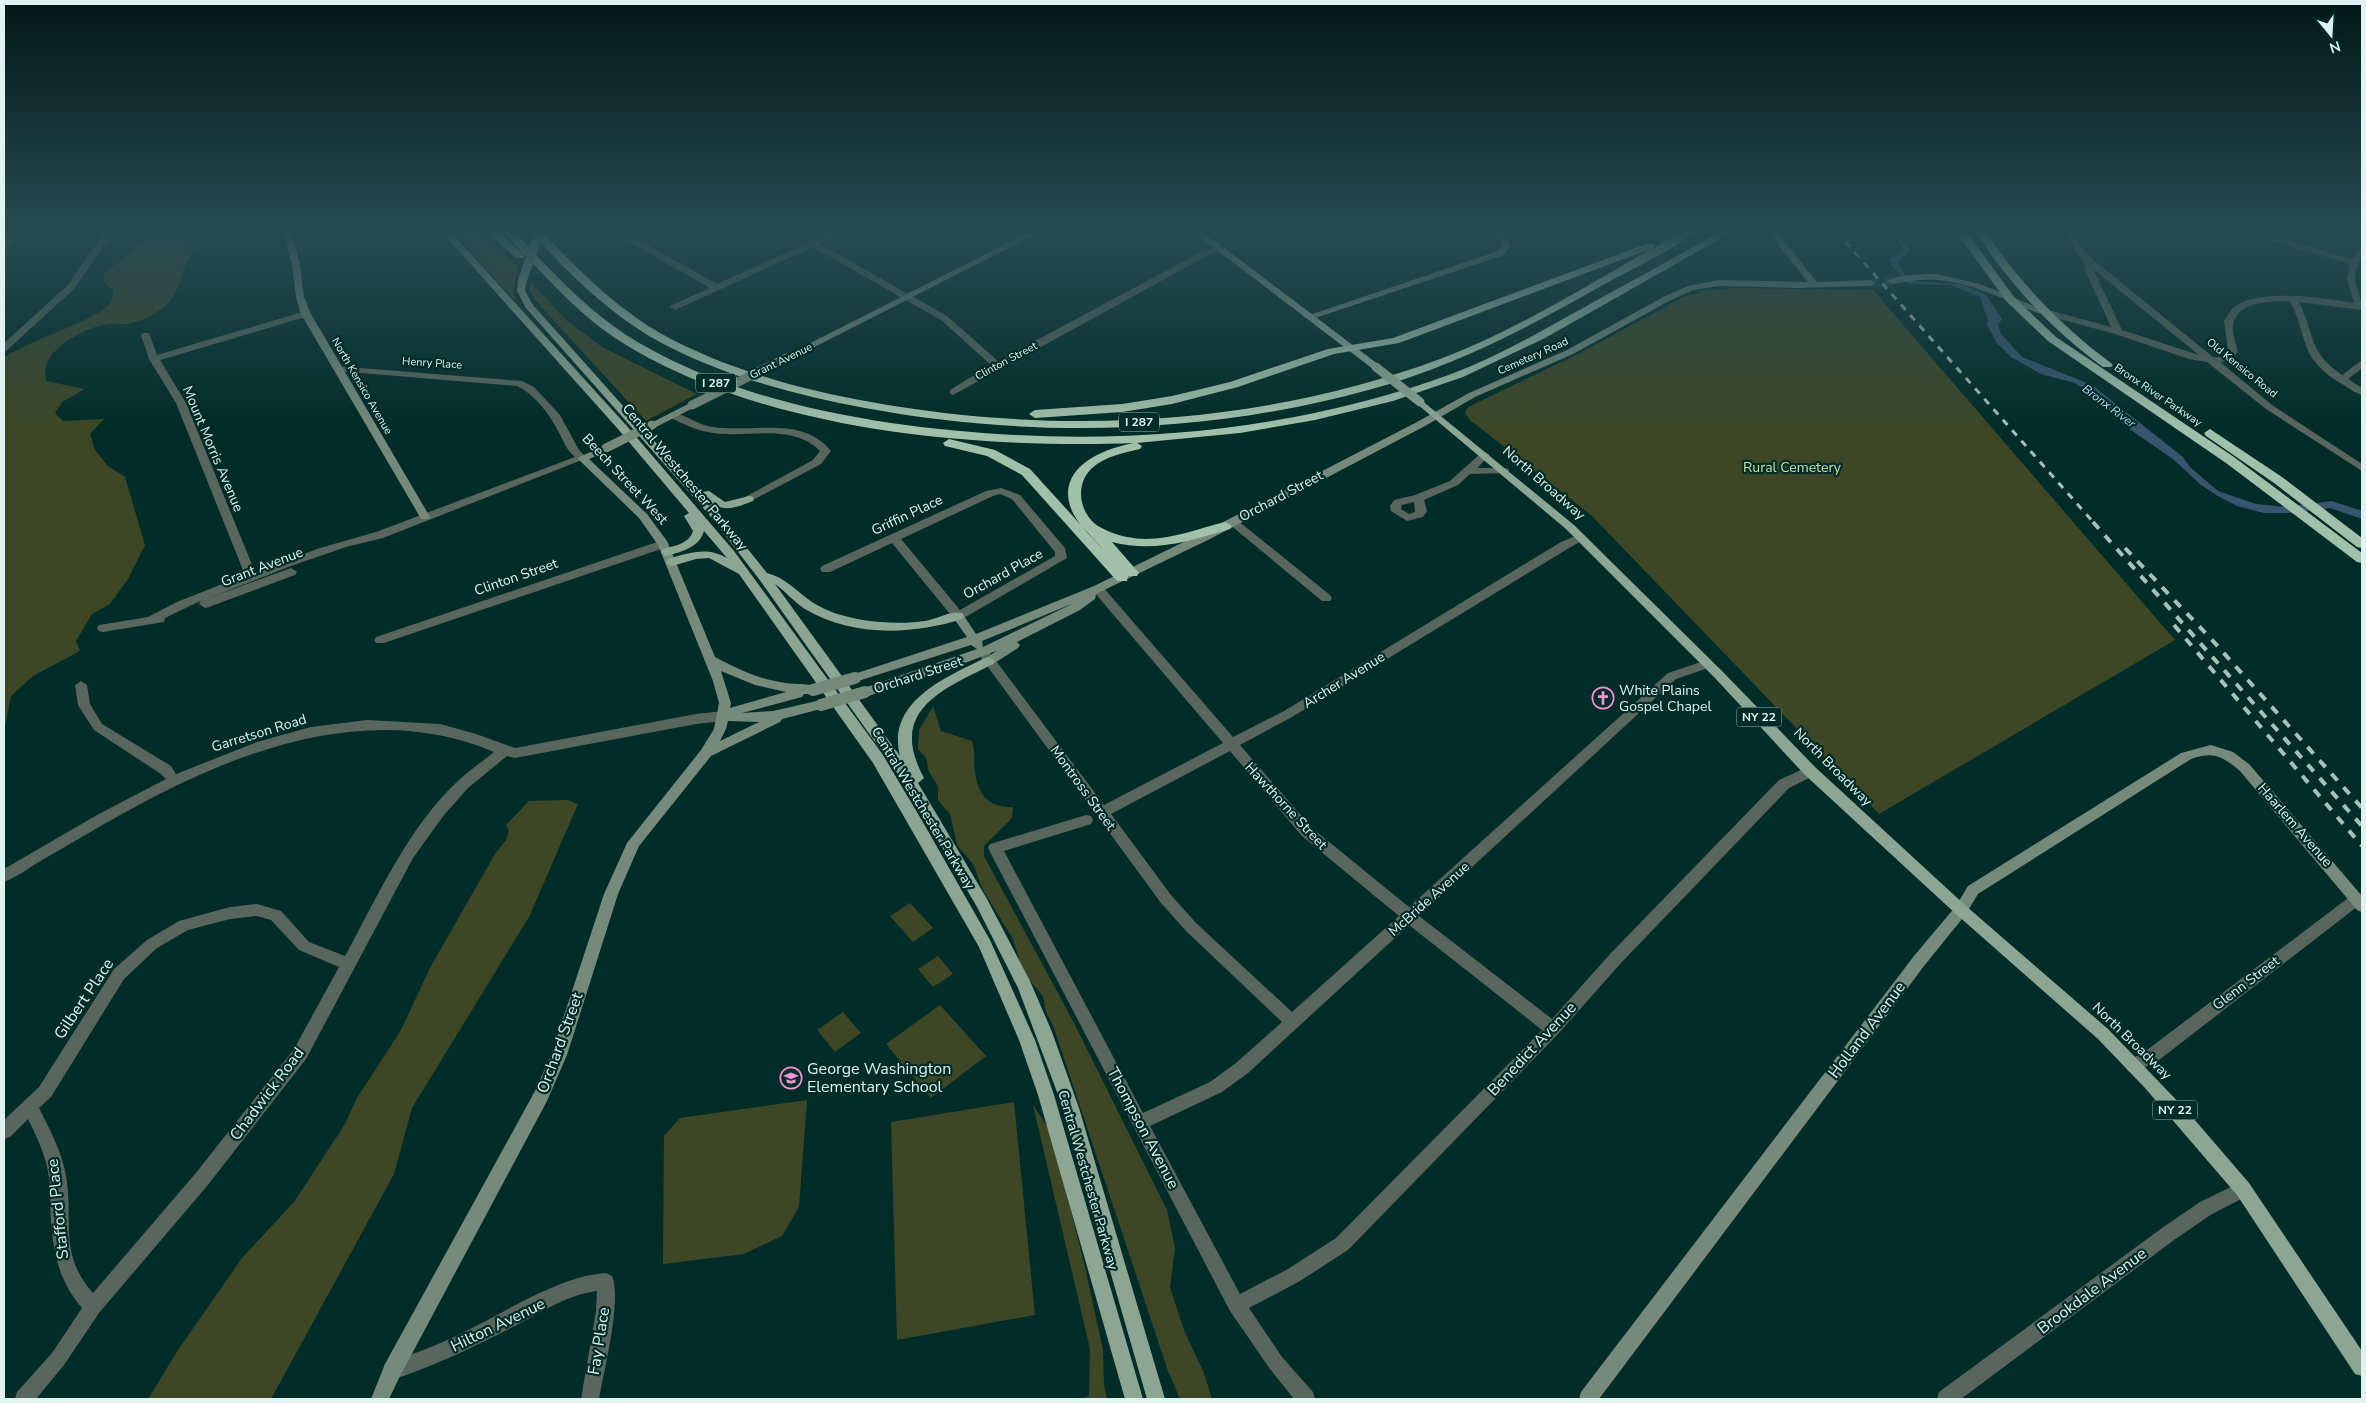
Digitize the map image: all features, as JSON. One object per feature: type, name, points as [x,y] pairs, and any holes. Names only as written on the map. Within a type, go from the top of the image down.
[{"type":"highway","name":"I 287","points":[[571,296],[596,319],[623,338],[656,357],[732,390],[779,404],[896,428],[1031,440],[1108,440],[1243,428],[1316,416],[1383,400],[1451,377],[1523,346],[1612,296]]},
{"type":"highway","name":"I 287","points":[[602,296],[610,304],[666,340],[719,365],[764,381],[859,404],[971,420],[1099,424],[1208,416],[1322,398],[1407,374],[1480,346],[1572,296]]},
{"type":"highway","points":[[859,404],[1006,415],[1122,408],[1207,392],[1293,366],[1332,351],[1394,342],[1514,296]]},
{"type":"highway","name":"Bronx River Parkway","points":[[2008,296],[2035,325],[2064,348],[2214,449],[2362,559]]},
{"type":"highway","name":"Bronx River Parkway","points":[[2028,296],[2068,336],[2105,364],[2228,446],[2324,514],[2362,544]]},
{"type":"highway","points":[[896,428],[909,437],[976,449],[1000,457],[1018,467],[1040,486],[1127,575]]},
{"type":"highway","points":[[1127,575],[1084,519],[1075,504],[1073,497],[1075,483],[1084,469],[1108,453],[1128,447],[1155,444],[1168,436]]},
{"type":"highway","points":[[1084,519],[1109,536],[1144,544],[1171,542],[1229,524]]},
{"type":"main road","name":"Central Westchester Parkway","points":[[505,296],[738,544],[879,734],[910,780],[936,824],[993,922],[1025,986],[1044,1032],[1071,1108],[1156,1399]]},
{"type":"main road","name":"Central Westchester Parkway","points":[[524,296],[529,306],[668,470],[745,572],[878,759],[985,944],[1027,1040],[1046,1095],[1134,1399]]},
{"type":"main road","name":"North Broadway","points":[[1282,296],[1354,349],[1420,402],[1505,471],[1581,538],[1707,664],[1810,771],[1961,910],[2103,1034],[2182,1117],[2243,1189],[2362,1367]]},
{"type":"main road","points":[[668,470],[717,504],[730,505],[749,499]]},
{"type":"main road","points":[[668,470],[674,495],[699,531],[697,538],[690,543],[668,553]]},
{"type":"main road","points":[[738,544],[738,532],[729,516],[749,499]]},
{"type":"main road","points":[[668,553],[704,554],[721,558],[730,567],[745,572]]},
{"type":"main road","points":[[763,576],[778,580],[812,608],[837,619],[862,624],[899,627],[929,624],[958,616]]},
{"type":"main road","points":[[936,824],[905,750],[904,728],[910,714],[923,698],[986,657]]},
{"type":"street","points":[[4,348],[60,296]]},
{"type":"street","name":"North Kensico Avenue","points":[[300,296],[306,314],[425,517]]},
{"type":"street","points":[[675,307],[698,296]]},
{"type":"street","name":"Grant Avenue","points":[[152,620],[168,610],[251,577],[351,541],[379,534],[606,448],[907,296]]},
{"type":"street","points":[[909,296],[944,318],[997,366]]},
{"type":"street","name":"Clinton Street","points":[[953,392],[1125,296]]},
{"type":"street","points":[[1309,317],[1371,296]]},
{"type":"street","name":"Cemetery Road","points":[[1437,416],[1472,395],[1570,352],[1672,296]]},
{"type":"street","points":[[2004,296],[2041,311],[2118,332],[2182,354],[2212,360],[2225,359],[2232,354],[2229,326],[2231,318],[2237,312],[2260,302],[2293,298],[2361,307]]},
{"type":"street","name":"Old Kensico Road","points":[[2102,296],[2118,332]]},
{"type":"street","name":"Old Kensico Road","points":[[2133,296],[2269,407],[2362,468]]},
{"type":"street","points":[[2293,298],[2298,306],[2314,357],[2342,380],[2362,392]]},
{"type":"street","points":[[154,359],[306,314]]},
{"type":"street","name":"Mount Morris Avenue","points":[[146,335],[154,359],[181,403],[251,577]]},
{"type":"street","points":[[2342,380],[2362,363]]},
{"type":"street","name":"Henry Place","points":[[338,368],[498,381],[524,385]]},
{"type":"street","name":"Beech Street West","points":[[524,385],[556,417],[575,452],[643,516],[668,553],[723,693],[725,703],[724,716]]},
{"type":"street","points":[[673,414],[688,423],[713,430],[760,429],[788,432],[804,436],[823,447],[825,454],[817,462],[749,499]]},
{"type":"street","name":"Orchard Street","points":[[380,1399],[392,1371],[541,1096],[559,1054],[611,894],[634,843],[706,753],[720,729],[724,716],[739,709],[855,678],[975,639],[1098,589],[1229,524],[1437,416]]},
{"type":"street","points":[[1418,498],[1454,483],[1485,455]]},
{"type":"street","points":[[1468,471],[1505,471]]},
{"type":"street","name":"Griffin Place","points":[[826,569],[990,493],[1001,490],[1016,497],[1061,551],[1061,558]]},
{"type":"street","points":[[1229,524],[1326,598]]},
{"type":"street","name":"Grant Avenue","points":[[103,628],[169,618],[357,547],[379,534]]},
{"type":"street","name":"Montross Street","points":[[894,538],[958,616],[986,657],[1166,899],[1191,927],[1292,1022]]},
{"type":"street","name":"Archer Avenue","points":[[1101,813],[1231,746],[1296,709],[1565,545],[1581,538]]},
{"type":"street","name":"Clinton Street","points":[[380,640],[668,553]]},
{"type":"street","name":"Orchard Place","points":[[958,616],[1061,558]]},
{"type":"street","name":"Orchard Street","points":[[724,716],[746,719],[784,715],[948,666],[986,657],[1088,599],[1098,589]]},
{"type":"street","name":"Hawthorne Street","points":[[1098,589],[1231,746],[1307,832],[1409,916],[1553,1029]]},
{"type":"street","points":[[711,660],[740,676],[765,685],[785,689],[813,690]]},
{"type":"street","name":"McBride Avenue","points":[[1141,1122],[1216,1086],[1242,1068],[1672,676],[1707,664]]},
{"type":"street","points":[[81,685],[84,705],[98,727],[166,770],[174,779]]},
{"type":"street","points":[[706,753],[784,715]]},
{"type":"street","name":"Garretson Road","points":[[4,876],[174,779],[230,755],[303,733],[348,726],[390,725],[425,727],[456,732],[504,751],[527,752],[696,719],[724,716]]},
{"type":"street","name":"Holland Avenue","points":[[1588,1399],[1919,960],[1961,910],[1973,890],[2022,861],[2186,756],[2212,749],[2220,752]]},
{"type":"street","name":"Chadwick Road","points":[[24,1399],[58,1359],[93,1307],[201,1180],[300,1054],[408,854],[439,811],[463,784],[504,751]]},
{"type":"street","name":"Haarlem Avenue","points":[[2220,752],[2230,757],[2248,772],[2360,902]]},
{"type":"street","name":"Benedict Avenue","points":[[1236,1304],[1294,1275],[1342,1244],[1553,1029],[1616,958],[1784,784],[1810,771]]},
{"type":"street","name":"Thompson Avenue","points":[[1086,820],[995,848],[1236,1304],[1276,1363],[1306,1399]]},
{"type":"street","name":"Glenn Street","points":[[2134,1066],[2360,902]]},
{"type":"street","name":"Gilbert Place","points":[[4,1131],[45,1092],[119,974],[152,944],[184,925],[230,913],[257,910],[276,915],[304,946],[347,964]]},
{"type":"street","name":"Stafford Place","points":[[30,1107],[51,1147],[58,1181],[59,1238],[65,1268],[78,1291],[93,1307]]},
{"type":"street","name":"Brookdale Avenue","points":[[1946,1399],[2168,1234],[2206,1208],[2243,1189]]},
{"type":"street","name":"Hilton Avenue","points":[[392,1371],[425,1361],[562,1294],[592,1282],[606,1282]]},
{"type":"street","name":"Fay Place","points":[[590,1399],[605,1311],[606,1282]]},
{"type":"green space","points":[[113,296],[173,296],[164,307],[151,316],[126,324],[106,324],[95,327],[69,340],[55,351],[50,358],[45,368],[46,381],[85,389],[62,402],[55,413],[63,421],[104,419],[90,434],[95,450],[108,466],[125,477],[145,545],[128,579],[110,604],[92,614],[76,641],[80,651],[33,676],[11,696],[5,726],[4,358],[29,344],[93,316],[104,309]]},
{"type":"green space","points":[[533,296],[544,296],[566,320],[602,347],[697,394],[646,421]]},
{"type":"green space","name":"Rural Cemetery","points":[[1879,296],[2175,640],[1879,814],[1592,516],[1470,420],[1465,413],[1468,407],[1578,354],[1684,297]]},
{"type":"green space","points":[[933,706],[941,731],[972,741],[974,768],[982,794],[992,803],[1013,807],[1012,818],[984,846],[984,856],[1073,1021],[1167,1210],[1175,1248],[1170,1287],[1184,1330],[1204,1373],[1212,1399],[1180,1399],[1168,1371],[1054,1028],[1046,1012],[1043,996],[1023,972],[1013,939],[983,890],[973,864],[957,845],[950,814],[938,800],[938,786],[929,772],[926,758],[918,749],[919,730]]},
{"type":"green space","points":[[567,800],[578,804],[529,917],[412,1108],[394,1174],[271,1399],[148,1399],[178,1350],[242,1258],[294,1202],[345,1124],[357,1098],[401,1030],[431,966],[495,854],[506,840],[509,831],[506,825],[529,801]]},
{"type":"green space","points":[[910,903],[933,928],[913,942],[890,916]]},
{"type":"green space","points":[[938,956],[953,974],[933,987],[918,969]]},
{"type":"green space","points":[[940,1005],[986,1056],[931,1098],[886,1044]]},
{"type":"green space","points":[[843,1012],[861,1033],[835,1052],[817,1030]]},
{"type":"green space","points":[[807,1100],[799,1207],[782,1236],[744,1254],[663,1264],[664,1136],[680,1118]]},
{"type":"green space","points":[[1014,1102],[1035,1315],[897,1340],[891,1122]]},
{"type":"green space","points":[[1033,1105],[1051,1132],[1085,1267],[1103,1350],[1104,1384],[1107,1399],[1083,1399],[1089,1396],[1090,1349]]},
{"type":"water","name":"Bronx River","points":[[1987,296],[2002,319],[1998,325],[2001,334],[2022,357],[2092,385],[2183,457],[2190,467],[2218,491],[2256,504],[2285,507],[2332,501],[2362,511],[2362,519],[2330,508],[2290,513],[2264,513],[2237,506],[2218,496],[2201,485],[2173,459],[2125,426],[2088,391],[2075,383],[2041,374],[2011,357],[1997,343],[1987,325],[1988,321],[1980,297]]},
{"type":"railway","points":[[1894,296],[2094,523]]},
{"type":"railway","points":[[2093,522],[2362,826]]},
{"type":"railway","points":[[2125,548],[2213,641],[2362,808]]},
{"type":"railway","points":[[2174,625],[2362,846]]},
{"type":"place","name":"White Plains Gospel Chapel","points":[[1603,698]]},
{"type":"place","name":"George Washington Elementary School","points":[[791,1078]]}]
